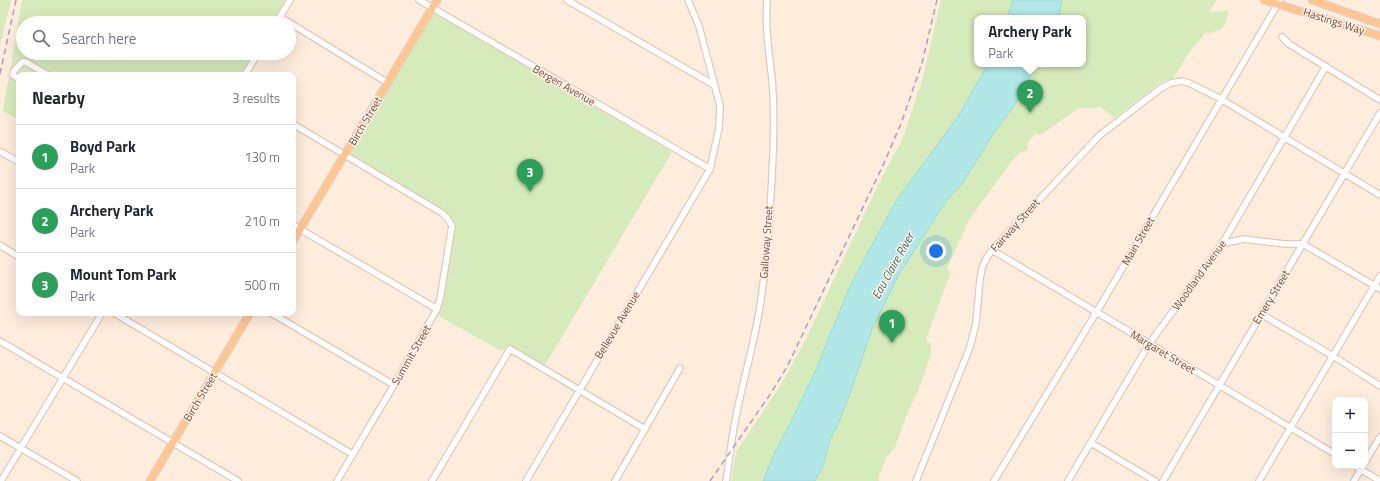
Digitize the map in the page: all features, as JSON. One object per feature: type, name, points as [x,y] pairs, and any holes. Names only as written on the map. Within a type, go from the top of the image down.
[{"type":"main road","name":"Birch Street","points":[[296,236],[437,0]]},
{"type":"main road","name":"Hastings Way","points":[[1264,0],[1278,2],[1380,36]]},
{"type":"main road","name":"Hastings Way","points":[[1312,0],[1380,24]]},
{"type":"main road","name":"Birch Street","points":[[150,481],[248,316]]},
{"type":"street","points":[[281,16],[290,0]]},
{"type":"street","name":"Bergen Avenue","points":[[419,0],[710,169]]},
{"type":"street","points":[[567,0],[714,85]]},
{"type":"street","name":"Bellevue Avenue","points":[[526,481],[710,169],[719,128],[720,106],[699,26],[688,0]]},
{"type":"street","name":"Galloway Street","points":[[726,481],[733,433],[754,342],[766,259],[773,154],[772,79],[767,46],[767,0]]},
{"type":"street","name":"Main Street","points":[[994,481],[1096,313],[1278,2]]},
{"type":"street","points":[[296,27],[388,83]]},
{"type":"street","points":[[1282,37],[1289,44],[1380,100]]},
{"type":"street","points":[[247,72],[254,60]]},
{"type":"street","points":[[16,77],[13,75],[14,72],[22,62],[26,62],[43,72]]},
{"type":"street","name":"Woodland Avenue","points":[[1068,481],[1149,344],[1222,244],[1326,66]]},
{"type":"street","name":"Fairway Street","points":[[916,481],[970,347],[976,323],[982,268],[992,250],[1100,134],[1127,112],[1161,88],[1171,83],[1182,81],[1190,83],[1221,99]]},
{"type":"street","points":[[1221,99],[1380,195]]},
{"type":"street","name":"Emery Street","points":[[1162,481],[1220,386],[1380,113]]},
{"type":"street","points":[[296,126],[344,155]]},
{"type":"street","points":[[1,152],[16,160]]},
{"type":"street","name":"Summit Street","points":[[337,481],[437,309],[452,226],[448,218],[442,213],[344,155]]},
{"type":"street","points":[[296,227],[437,309]]},
{"type":"street","points":[[1222,244],[1243,239],[1285,244],[1303,244],[1377,288]]},
{"type":"street","points":[[0,245],[16,254]]},
{"type":"street","name":"Margaret Street","points":[[992,250],[1332,452]]},
{"type":"street","points":[[1259,481],[1333,356],[1377,288],[1380,276]]},
{"type":"street","points":[[1261,314],[1333,356],[1380,386]]},
{"type":"street","points":[[1,481],[100,316]]},
{"type":"street","points":[[119,316],[352,454]]},
{"type":"street","points":[[276,316],[394,385]]},
{"type":"street","points":[[0,341],[238,481]]},
{"type":"street","points":[[432,481],[510,349],[646,429]]},
{"type":"street","points":[[615,481],[680,368]]},
{"type":"street","points":[[0,436],[77,481]]},
{"type":"street","points":[[1368,457],[1380,437]]},
{"type":"street","points":[[1091,443],[1155,481]]},
{"type":"street","points":[[1354,481],[1358,469]]},
{"type":"street","points":[[1362,469],[1380,481]]},
{"type":"green space","points":[[0,0],[11,0],[0,46]]},
{"type":"green space","points":[[22,0],[285,0],[276,16],[19,16]]},
{"type":"green space","points":[[941,0],[1013,0],[1008,15],[974,15],[974,67],[986,67],[959,115],[896,201],[850,286],[815,372],[776,450],[763,481],[731,481],[736,452],[782,383],[806,339],[880,181],[902,140],[923,77]]},
{"type":"green space","points":[[1062,0],[1217,0],[1209,12],[1228,11],[1226,21],[1222,28],[1215,32],[1205,33],[1186,57],[1173,79],[1165,80],[1160,83],[1114,118],[1101,107],[1077,109],[1041,135],[1035,134],[1027,143],[1028,150],[1019,153],[1011,162],[969,220],[947,269],[951,272],[926,339],[931,345],[931,354],[919,389],[907,414],[895,447],[886,458],[879,476],[879,481],[815,481],[823,466],[830,439],[838,424],[872,329],[898,276],[946,201],[962,184],[995,131],[1015,104],[1035,67],[1086,67],[1086,15],[1059,15]]},
{"type":"green space","points":[[435,13],[672,152],[544,367],[509,348],[501,351],[437,315],[444,295],[448,272],[454,225],[452,220],[445,212],[381,174],[351,154],[353,148]]},
{"type":"green space","points":[[16,35],[16,60],[250,60],[243,72],[16,72],[16,118],[3,111]]},
{"type":"water","points":[[1013,0],[1062,0],[1059,15],[1008,15]]},
{"type":"water","name":"Eau Claire River","points":[[986,67],[1035,67],[1015,104],[995,131],[962,184],[946,201],[898,276],[872,329],[849,396],[838,424],[830,439],[823,466],[815,481],[763,481],[776,450],[815,372],[850,286],[896,201],[959,115]]},
{"type":"railway","points":[[0,74],[16,0]]},
{"type":"railway","points":[[710,481],[769,396],[787,367],[885,161],[902,121],[922,63],[937,0]]},
{"type":"place","name":"Archery Park","points":[[1030,113]]},
{"type":"place","name":"Mount Tom Park","points":[[530,192]]},
{"type":"place","name":"Boyd Park","points":[[892,343]]}]
